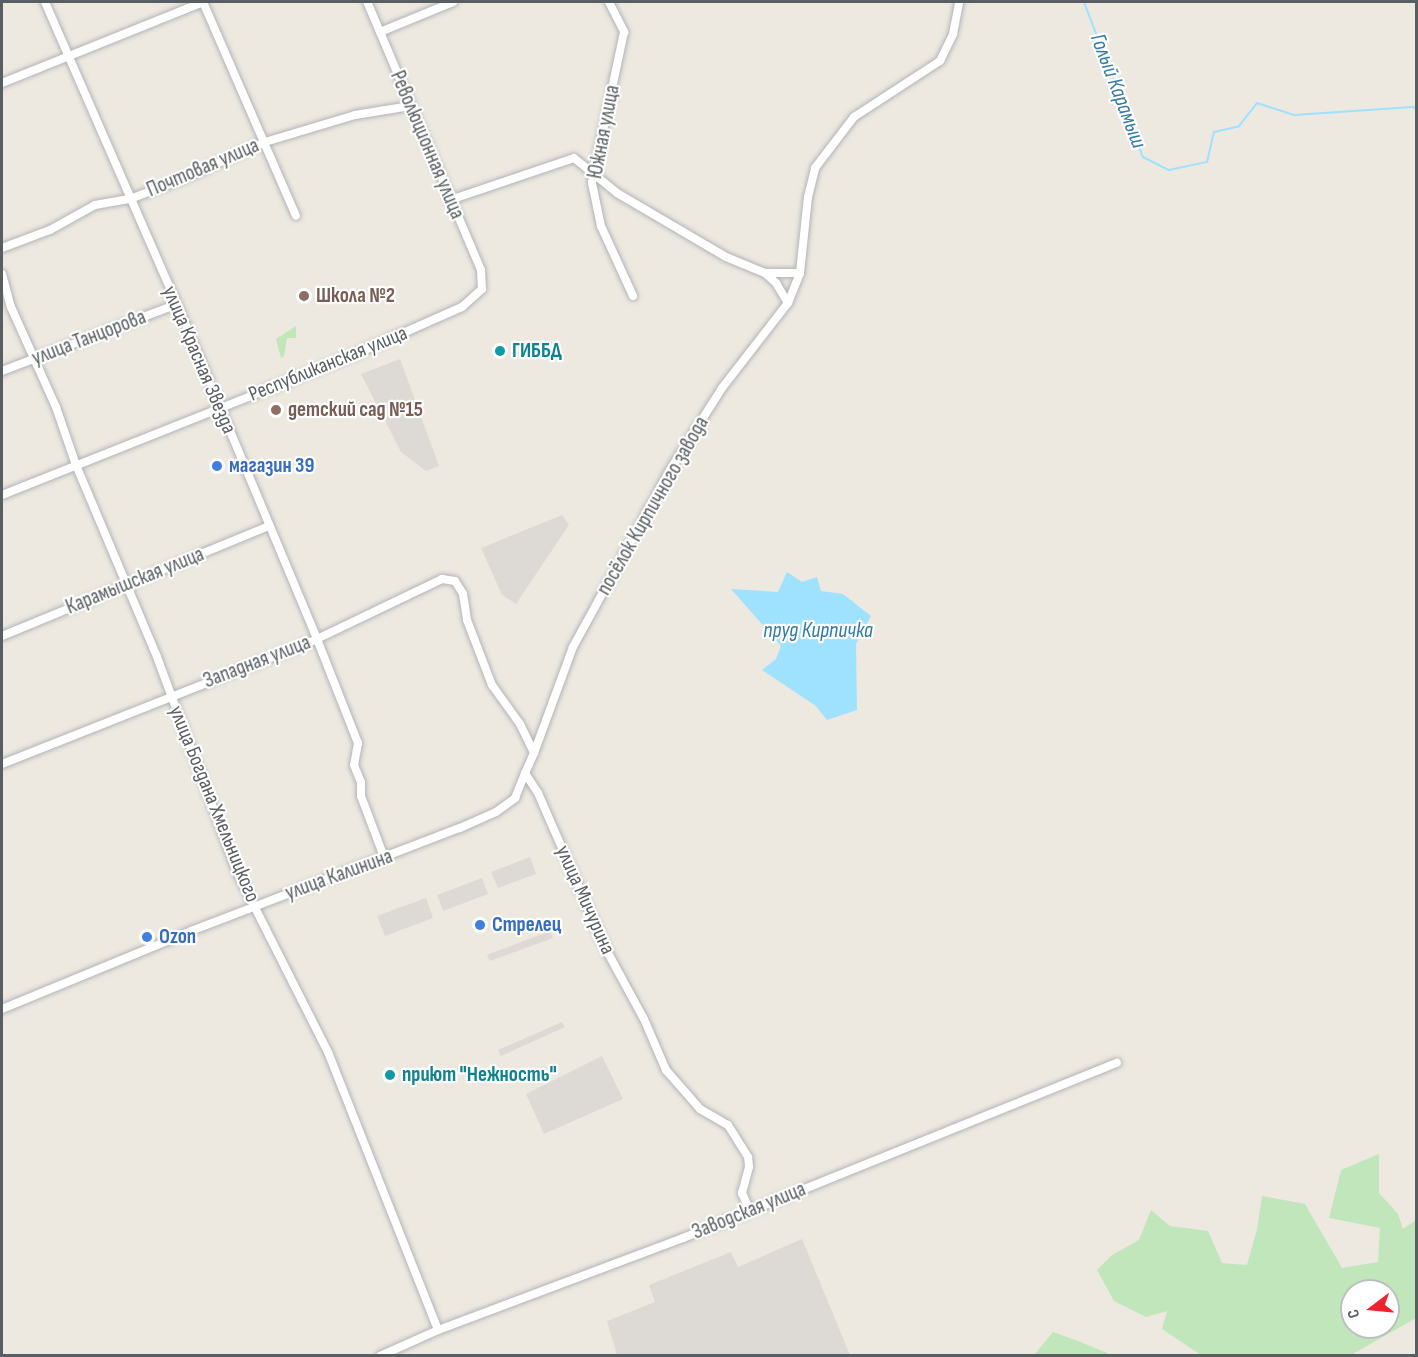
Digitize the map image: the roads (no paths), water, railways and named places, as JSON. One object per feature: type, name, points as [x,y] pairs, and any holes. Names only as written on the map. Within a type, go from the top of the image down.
[{"type":"street","name":"улица Красная Звезда","points":[[45,2],[177,304],[317,639],[358,743],[354,765],[361,782],[361,796],[384,857]]},
{"type":"street","points":[[2,83],[203,2],[296,216]]},
{"type":"street","name":"Революционная улица","points":[[367,2],[481,270],[482,289]]},
{"type":"street","points":[[380,32],[453,2]]},
{"type":"street","name":"Южная улица","points":[[609,2],[624,32],[592,183],[601,226],[633,296]]},
{"type":"street","name":"посёлок Кирпичного завода","points":[[534,753],[573,647],[670,470],[722,388],[788,303],[800,273],[808,197],[815,168],[854,117],[940,61],[953,34],[959,2]]},
{"type":"street","name":"Почтовая улица","points":[[2,248],[50,230],[95,205],[130,199],[185,178],[265,142],[355,115],[410,106]]},
{"type":"street","points":[[450,200],[574,158],[618,193],[706,246],[765,273],[776,283],[788,303]]},
{"type":"street","points":[[765,273],[800,273]]},
{"type":"street","name":"улица Богдана Хмельницкого","points":[[2,274],[11,306],[35,358],[76,465],[126,584],[237,872],[328,1052],[438,1330]]},
{"type":"street","name":"Республиканская улица","points":[[2,495],[349,357],[462,307],[482,289]]},
{"type":"street","name":"улица Танцорова","points":[[2,371],[177,304]]},
{"type":"street","name":"Карамышская улица","points":[[2,636],[269,526]]},
{"type":"street","name":"Западная улица","points":[[2,764],[317,639],[442,579],[455,581],[463,594],[467,620],[492,685],[520,724],[534,753]]},
{"type":"street","points":[[525,773],[534,753]]},
{"type":"street","name":"улица Калинина","points":[[2,1009],[255,906],[496,812],[514,798],[525,773]]},
{"type":"street","name":"улица Мичурина","points":[[525,773],[538,793],[608,953],[644,1019],[666,1070],[700,1109],[728,1125],[748,1157],[749,1167],[742,1193],[750,1211]]},
{"type":"street","name":"Заводская улица","points":[[380,1356],[438,1330],[750,1211],[1117,1063]]},
{"type":"water","name":"пруд Кирпичка","points":[[787,572],[802,582],[817,577],[821,591],[843,594],[871,616],[856,644],[857,710],[827,720],[816,706],[762,670],[776,659],[781,646],[731,589],[778,592]]},
{"type":"waterway","name":"Голый Карамыш","points":[[1084,2],[1143,157],[1169,170],[1207,162],[1214,132],[1239,126],[1257,103],[1294,115],[1413,107],[1416,109]]},
{"type":"place","name":"Школа №2","points":[[304,296]]},
{"type":"place","name":"ГИББД","points":[[500,351]]},
{"type":"place","name":"детский сад №15","points":[[276,410]]},
{"type":"place","name":"магазин 39","points":[[217,466]]},
{"type":"place","name":"Стрелец","points":[[480,925]]},
{"type":"place","name":"Ozon","points":[[147,937]]},
{"type":"place","name":"приют \"Нежность\"","points":[[390,1075]]}]
